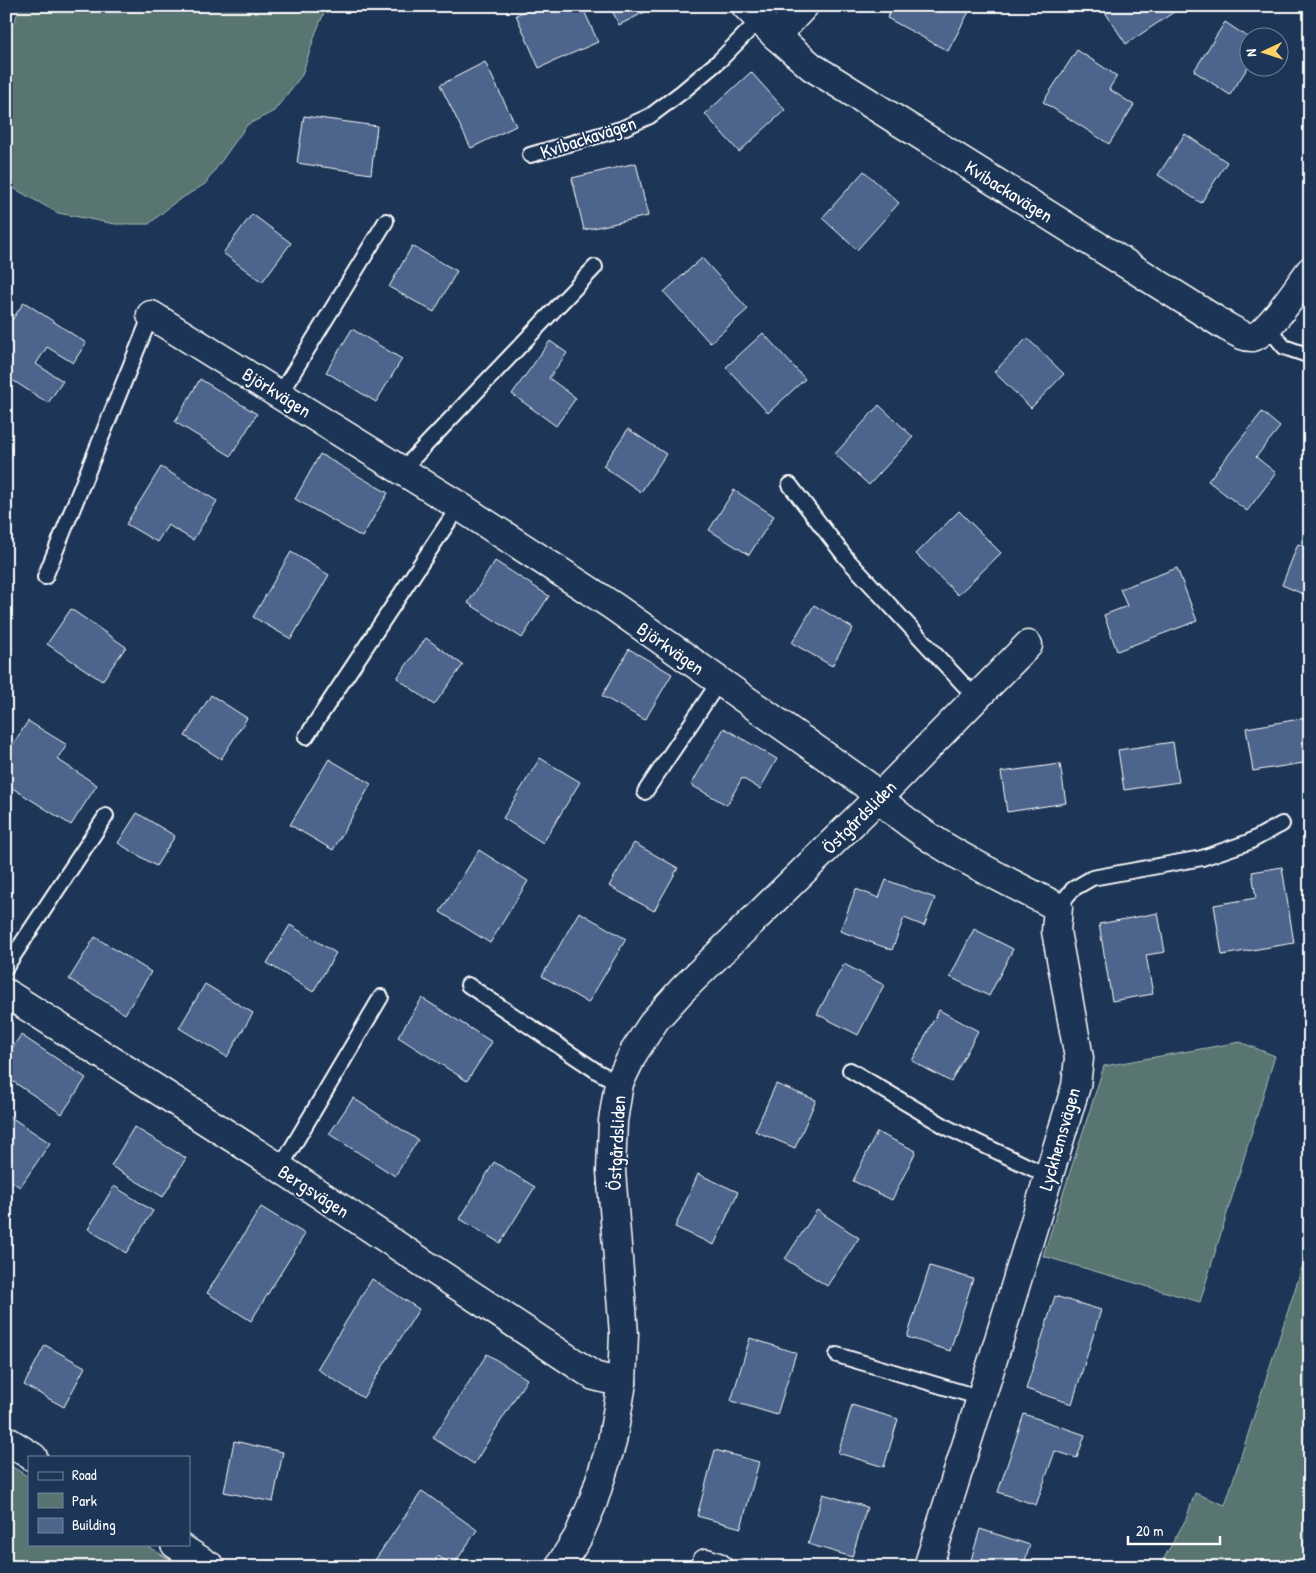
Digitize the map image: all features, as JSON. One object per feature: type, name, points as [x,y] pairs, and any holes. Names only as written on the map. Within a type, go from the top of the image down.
[{"type":"street","points":[[760,21],[804,6]]},
{"type":"street","name":"Kvibackavägen","points":[[760,21],[812,67],[1227,327],[1246,337],[1255,337],[1268,327],[1310,271]]},
{"type":"street","name":"Björkvägen","points":[[151,315],[402,470],[613,606],[865,784],[878,798]]},
{"type":"street","name":"Östgårdsliden","points":[[559,1567],[578,1537],[593,1502],[612,1442],[622,1383],[624,1334],[611,1171],[613,1121],[619,1083],[634,1052],[655,1020],[671,1002],[878,798],[1028,645]]},
{"type":"street","points":[[878,798],[900,817],[974,864],[1058,907]]},
{"type":"street","name":"Lyckhemsvägen","points":[[928,1567],[1076,1086],[1079,1058],[1056,931],[1058,907]]},
{"type":"street","name":"Bergsvägen","points":[[6,994],[280,1168],[594,1376],[622,1383]]},
{"type":"street","points":[[6,1440],[31,1456]]},
{"type":"street","points":[[178,1546],[211,1567]]},
{"type":"lane","name":"Kvibackavägen","points":[[530,155],[621,129],[650,116],[720,60],[760,21]]},
{"type":"lane","points":[[280,394],[386,221]]},
{"type":"lane","points":[[402,470],[594,267]]},
{"type":"lane","points":[[44,577],[151,315]]},
{"type":"lane","points":[[1268,327],[1284,347],[1310,356]]},
{"type":"lane","points":[[790,485],[848,559],[976,698]]},
{"type":"lane","points":[[306,737],[459,506]]},
{"type":"lane","points":[[645,792],[719,682]]},
{"type":"lane","points":[[6,967],[106,816]]},
{"type":"lane","points":[[1058,907],[1073,889],[1092,878],[1202,858],[1249,842],[1282,824]]},
{"type":"lane","points":[[468,985],[598,1072],[619,1083]]},
{"type":"lane","points":[[280,1168],[381,997]]},
{"type":"lane","points":[[850,1070],[948,1128],[1048,1176]]},
{"type":"lane","points":[[837,1355],[981,1398]]},
{"type":"green space","points":[[20,6],[327,6],[302,75],[274,111],[247,125],[205,184],[174,203],[149,224],[115,224],[58,213],[6,184],[6,25],[14,23]]},
{"type":"green space","points":[[1240,1042],[1275,1056],[1200,1302],[1043,1256],[1104,1066]]},
{"type":"green space","points":[[1310,1243],[1310,1561],[1299,1567],[1159,1567],[1186,1519],[1195,1493],[1225,1505]]},
{"type":"green space","points":[[6,1463],[28,1476],[28,1546],[147,1546],[182,1567],[6,1567]]},
{"type":"building","points":[[535,6],[582,6],[598,42],[539,68],[516,15]]},
{"type":"building","points":[[610,6],[657,6],[619,25]]},
{"type":"building","points":[[893,6],[972,6],[948,51],[887,18]]},
{"type":"building","points":[[1101,6],[1183,6],[1126,44]]},
{"type":"building","points":[[1225,22],[1238,31],[1238,78],[1241,78],[1230,95],[1194,71]]},
{"type":"building","points":[[1077,50],[1117,76],[1109,89],[1134,105],[1109,144],[1043,102]]},
{"type":"building","points":[[485,62],[516,126],[471,148],[440,85]]},
{"type":"building","points":[[751,72],[785,110],[739,152],[705,114]]},
{"type":"building","points":[[304,116],[377,126],[371,174],[297,163]]},
{"type":"building","points":[[1185,134],[1227,162],[1201,203],[1158,175]]},
{"type":"building","points":[[636,163],[648,216],[584,230],[572,178]]},
{"type":"building","points":[[864,171],[899,203],[857,250],[822,218]]},
{"type":"building","points":[[252,214],[291,243],[262,282],[223,253]]},
{"type":"building","points":[[412,246],[457,271],[434,312],[389,287]]},
{"type":"building","points":[[702,258],[748,309],[710,343],[664,292]]},
{"type":"building","points":[[24,302],[86,343],[73,363],[47,347],[36,364],[63,381],[48,403],[6,376],[6,329]]},
{"type":"building","points":[[352,329],[402,359],[376,402],[326,372]]},
{"type":"building","points":[[763,333],[805,379],[768,413],[726,367]]},
{"type":"building","points":[[1027,338],[1064,374],[1031,408],[994,372]]},
{"type":"building","points":[[550,341],[567,353],[549,378],[576,398],[556,426],[512,394]]},
{"type":"building","points":[[200,379],[257,414],[231,456],[175,422]]},
{"type":"building","points":[[879,405],[913,437],[869,485],[835,454]]},
{"type":"building","points":[[1262,412],[1280,427],[1256,457],[1276,473],[1247,511],[1208,481]]},
{"type":"building","points":[[628,429],[666,454],[641,492],[603,466]]},
{"type":"building","points":[[320,454],[388,493],[362,537],[295,499]]},
{"type":"building","points":[[161,467],[217,501],[193,540],[168,525],[157,542],[126,524]]},
{"type":"building","points":[[734,490],[774,516],[749,555],[709,530]]},
{"type":"building","points":[[959,511],[1001,553],[958,595],[916,554]]},
{"type":"building","points":[[1298,544],[1310,548],[1310,597],[1282,585]]},
{"type":"building","points":[[291,552],[329,575],[291,639],[253,617]]},
{"type":"building","points":[[495,561],[549,596],[522,638],[468,603]]},
{"type":"building","points":[[1177,568],[1197,621],[1117,651],[1104,615],[1127,606],[1120,589]]},
{"type":"building","points":[[814,605],[853,628],[832,666],[792,643]]},
{"type":"building","points":[[71,609],[126,647],[102,681],[47,644]]},
{"type":"building","points":[[426,638],[463,665],[434,705],[397,678]]},
{"type":"building","points":[[629,649],[672,674],[645,720],[602,696]]},
{"type":"building","points":[[211,695],[247,718],[221,759],[185,736]]},
{"type":"building","points":[[1306,718],[1310,741],[1310,762],[1253,771],[1246,728]]},
{"type":"building","points":[[28,721],[67,745],[57,759],[97,785],[71,825],[6,784],[6,755]]},
{"type":"building","points":[[724,728],[777,759],[760,789],[742,778],[727,805],[691,785]]},
{"type":"building","points":[[1173,742],[1179,782],[1124,790],[1118,750]]},
{"type":"building","points":[[540,758],[580,782],[543,843],[503,818]]},
{"type":"building","points":[[329,759],[371,784],[333,850],[290,825]]},
{"type":"building","points":[[1060,764],[1066,803],[1007,812],[1001,772]]},
{"type":"building","points":[[137,813],[175,836],[156,866],[118,843]]},
{"type":"building","points":[[634,843],[678,868],[654,911],[609,886]]},
{"type":"building","points":[[479,850],[528,881],[490,943],[440,912]]},
{"type":"building","points":[[1282,867],[1294,943],[1222,955],[1214,905],[1256,898],[1252,872]]},
{"type":"building","points":[[886,880],[935,898],[924,926],[904,918],[892,950],[840,931],[856,889],[879,898]]},
{"type":"building","points":[[579,912],[626,939],[588,1003],[542,976]]},
{"type":"building","points":[[1158,913],[1165,952],[1146,955],[1153,994],[1112,1001],[1099,924]]},
{"type":"building","points":[[290,925],[336,953],[313,992],[267,963]]},
{"type":"building","points":[[974,929],[1013,949],[989,996],[950,977]]},
{"type":"building","points":[[95,937],[151,972],[125,1014],[69,979]]},
{"type":"building","points":[[844,964],[884,985],[858,1035],[817,1014]]},
{"type":"building","points":[[205,984],[253,1013],[227,1057],[179,1028]]},
{"type":"building","points":[[422,998],[492,1042],[467,1081],[398,1037]]},
{"type":"building","points":[[939,1010],[978,1031],[951,1082],[912,1061]]},
{"type":"building","points":[[21,1035],[86,1078],[62,1114],[6,1077],[6,1057]]},
{"type":"building","points":[[776,1084],[816,1100],[795,1148],[755,1131]]},
{"type":"building","points":[[353,1098],[418,1140],[395,1176],[329,1134]]},
{"type":"building","points":[[6,1114],[50,1143],[20,1187],[6,1178]]},
{"type":"building","points":[[134,1127],[186,1158],[163,1197],[111,1166]]},
{"type":"building","points":[[877,1132],[916,1151],[892,1200],[853,1181]]},
{"type":"building","points":[[494,1162],[535,1187],[500,1243],[460,1219]]},
{"type":"building","points":[[698,1174],[738,1192],[714,1245],[675,1227]]},
{"type":"building","points":[[114,1186],[153,1211],[126,1253],[88,1229]]},
{"type":"building","points":[[261,1207],[305,1234],[251,1321],[207,1293]]},
{"type":"building","points":[[817,1210],[859,1238],[827,1286],[785,1259]]},
{"type":"building","points":[[930,1266],[973,1279],[950,1351],[907,1337]]},
{"type":"building","points":[[372,1279],[419,1309],[363,1398],[317,1369]]},
{"type":"building","points":[[1055,1296],[1101,1310],[1072,1404],[1026,1389]]},
{"type":"building","points":[[750,1338],[796,1353],[777,1415],[731,1401]]},
{"type":"building","points":[[45,1345],[85,1367],[64,1407],[24,1385]]},
{"type":"building","points":[[487,1354],[527,1379],[474,1464],[433,1438]]},
{"type":"building","points":[[852,1405],[898,1419],[884,1467],[838,1453]]},
{"type":"building","points":[[1024,1414],[1085,1435],[1077,1458],[1055,1451],[1036,1505],[998,1492]]},
{"type":"building","points":[[234,1441],[283,1452],[273,1502],[224,1492]]},
{"type":"building","points":[[715,1450],[759,1462],[741,1528],[697,1516]]},
{"type":"building","points":[[422,1491],[477,1530],[453,1566],[438,1556],[431,1567],[379,1567],[373,1563]]},
{"type":"building","points":[[823,1494],[867,1507],[852,1557],[808,1544]]},
{"type":"building","points":[[980,1529],[1030,1545],[1023,1567],[969,1567]]}]
